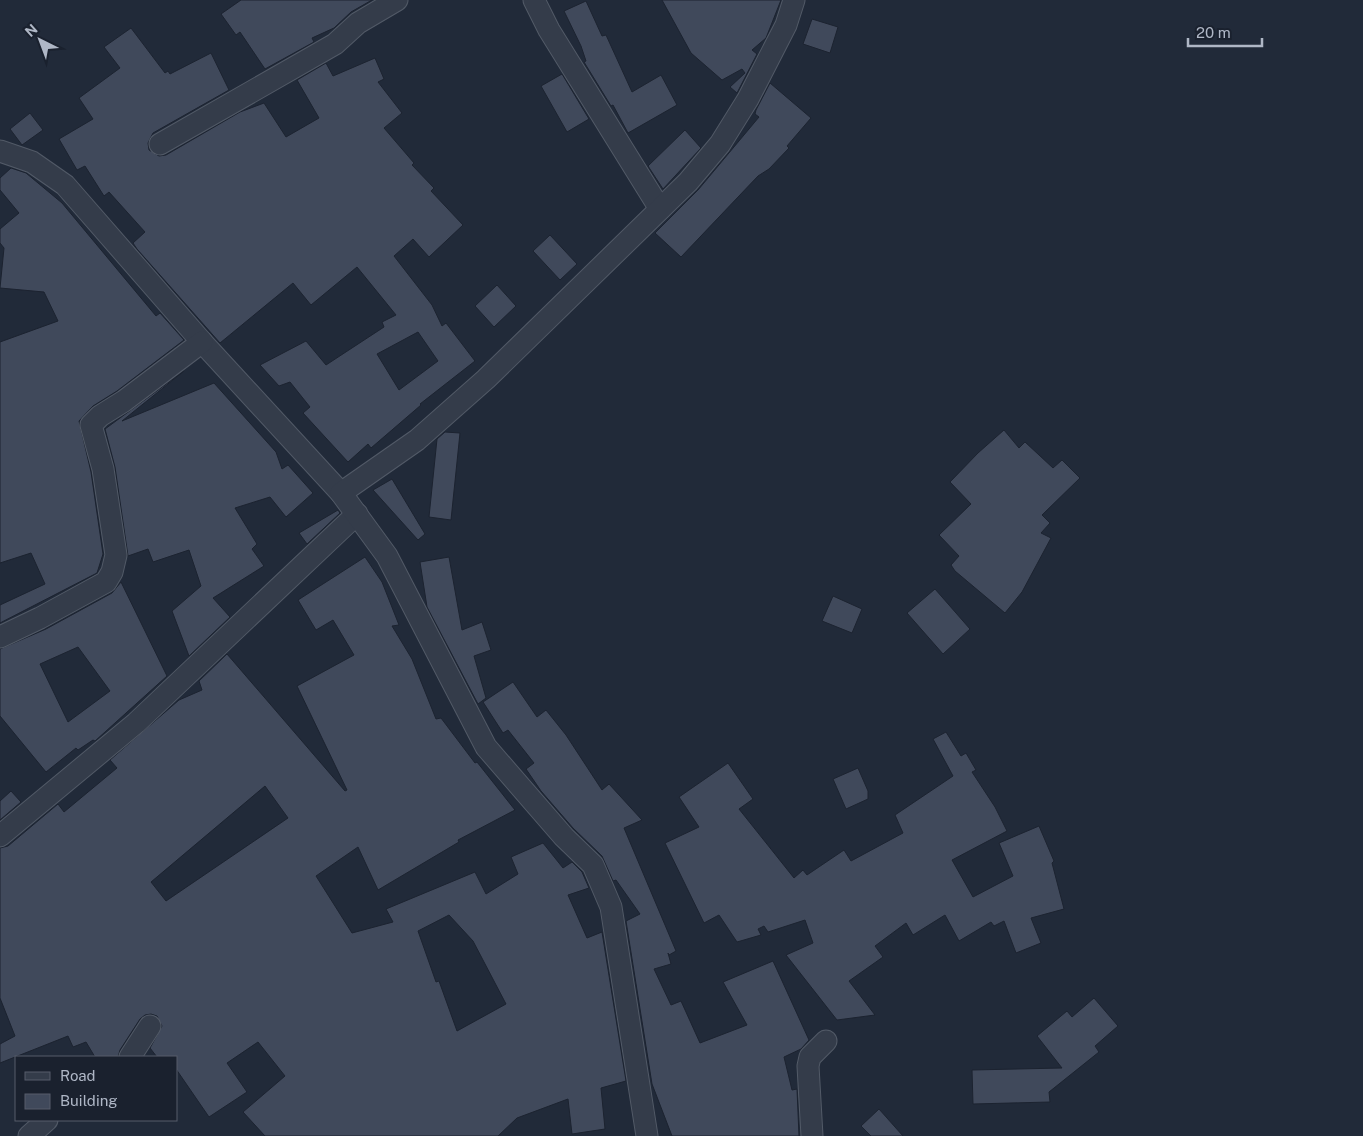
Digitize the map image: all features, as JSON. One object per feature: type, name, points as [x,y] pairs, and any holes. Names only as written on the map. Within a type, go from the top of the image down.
[{"type":"street","points":[[160,144],[335,44],[358,23],[397,0]]},
{"type":"street","points":[[534,0],[549,30],[660,209]]},
{"type":"street","points":[[341,493],[417,440],[486,379],[688,182],[720,144],[748,99],[786,25],[794,0]]},
{"type":"street","points":[[0,151],[32,162],[65,185],[202,342],[341,493],[388,556],[486,747],[564,837],[593,865],[611,907],[647,1136]]},
{"type":"street","points":[[0,637],[40,618],[106,582],[112,572],[116,555],[102,469],[91,425],[100,416],[139,391],[202,342]]},
{"type":"street","points":[[0,836],[136,723],[357,514]]},
{"type":"street","points":[[131,1056],[150,1026]]},
{"type":"street","points":[[812,1136],[808,1066],[810,1057],[826,1041]]},
{"type":"street","points":[[28,1136],[46,1121]]},
{"type":"building","points":[[241,0],[372,0],[351,12],[334,28],[312,38],[314,42],[265,69],[240,32],[236,35],[221,14]]},
{"type":"building","points":[[662,0],[781,0],[766,38],[752,50],[757,54],[737,93],[730,87],[745,73],[742,69],[722,80],[691,53]]},
{"type":"building","points":[[586,1],[602,36],[606,35],[632,92],[661,75],[677,105],[628,133],[613,105],[611,106],[584,62],[586,61],[581,46],[564,11]]},
{"type":"building","points":[[812,19],[838,27],[830,53],[803,44]]},
{"type":"building","points":[[131,28],[165,73],[168,71],[170,74],[211,53],[229,90],[153,133],[148,143],[149,150],[159,156],[166,155],[240,112],[264,103],[286,137],[319,118],[297,80],[326,63],[333,76],[375,58],[384,79],[378,82],[402,113],[384,128],[414,163],[412,165],[434,188],[431,191],[463,225],[429,257],[413,239],[394,256],[432,305],[442,326],[446,323],[475,361],[420,404],[371,448],[368,444],[348,462],[303,413],[310,407],[290,382],[279,386],[260,365],[306,341],[326,365],[384,327],[382,322],[396,315],[357,267],[311,305],[293,283],[220,343],[137,249],[133,243],[145,232],[109,192],[104,196],[85,166],[77,170],[59,139],[93,119],[79,98],[120,68],[104,47]],"holes":[[[418,332],[438,361],[399,390],[377,354]]]},
{"type":"building","points":[[562,74],[589,119],[567,132],[541,86]]},
{"type":"building","points":[[770,83],[811,118],[787,146],[789,148],[769,169],[758,176],[681,257],[655,233],[698,190],[759,117],[755,114],[756,110]]},
{"type":"building","points":[[30,113],[43,130],[22,145],[10,129]]},
{"type":"building","points":[[685,130],[701,148],[663,189],[648,166]]},
{"type":"building","points":[[11,168],[26,173],[62,203],[156,316],[160,313],[184,340],[117,391],[93,406],[79,421],[91,472],[103,554],[97,573],[0,623],[0,605],[45,584],[31,553],[0,563],[0,342],[58,321],[44,292],[0,288],[4,248],[0,243],[0,229],[19,213],[0,190],[0,178]]},
{"type":"building","points":[[550,235],[577,264],[560,280],[533,251]]},
{"type":"building","points":[[497,285],[516,306],[494,327],[475,306]]},
{"type":"building","points":[[184,371],[122,421],[214,383],[276,452],[282,469],[288,465],[313,493],[286,517],[270,497],[235,508],[257,544],[252,549],[264,566],[213,598],[230,617],[189,656],[172,611],[201,586],[189,550],[153,562],[148,549],[128,556],[115,467],[105,429]]},
{"type":"building","points":[[1004,430],[1019,448],[1025,442],[1053,468],[1062,460],[1080,478],[1042,515],[1050,523],[1041,533],[1051,538],[1022,592],[1005,613],[955,571],[951,565],[959,556],[939,535],[971,504],[950,482]]},
{"type":"building","points":[[445,432],[460,433],[451,520],[429,517],[437,439]]},
{"type":"building","points":[[392,479],[425,534],[418,540],[373,490]]},
{"type":"building","points":[[338,510],[340,513],[307,544],[299,533]]},
{"type":"building","points":[[365,557],[382,582],[399,625],[392,626],[412,659],[436,719],[441,718],[475,763],[477,762],[515,810],[458,840],[459,842],[378,890],[358,847],[316,876],[352,933],[393,922],[386,909],[475,872],[486,894],[518,874],[511,857],[543,843],[563,868],[572,862],[582,872],[589,888],[568,895],[587,938],[602,932],[626,1081],[601,1088],[605,1129],[572,1134],[568,1099],[517,1118],[498,1136],[265,1136],[243,1112],[285,1076],[258,1042],[227,1063],[247,1092],[209,1117],[178,1072],[178,1056],[156,1056],[150,1048],[162,1026],[157,1016],[151,1014],[145,1015],[140,1019],[120,1050],[118,1056],[94,1056],[86,1042],[73,1047],[68,1036],[0,1063],[0,1044],[15,1036],[0,998],[0,848],[8,846],[58,804],[64,812],[117,768],[110,760],[179,700],[202,690],[199,681],[227,654],[345,791],[347,790],[297,686],[354,655],[333,620],[316,630],[298,600]],"holes":[[[265,786],[288,818],[166,901],[151,882]],[[449,915],[473,941],[506,1004],[457,1031],[439,981],[436,982],[418,931]]]},
{"type":"building","points":[[449,557],[462,630],[482,622],[491,650],[474,656],[486,698],[478,704],[427,607],[420,562]]},
{"type":"building","points":[[121,582],[167,676],[95,741],[93,740],[78,750],[76,748],[46,772],[0,716],[0,649],[46,629],[112,593]],"holes":[[[78,647],[110,691],[68,722],[40,664]]]},
{"type":"building","points":[[935,589],[970,629],[943,654],[907,613]]},
{"type":"building","points":[[833,596],[862,609],[852,633],[822,621]]},
{"type":"building","points":[[513,682],[537,717],[546,710],[566,735],[602,790],[609,784],[642,820],[624,828],[676,951],[669,955],[668,953],[671,964],[654,969],[671,1005],[681,1001],[700,1043],[747,1025],[723,982],[773,961],[809,1040],[801,1049],[784,1057],[792,1090],[797,1089],[799,1136],[672,1136],[652,1084],[626,921],[640,914],[616,880],[613,881],[602,856],[573,828],[541,791],[526,769],[534,763],[508,730],[503,733],[483,702]]},
{"type":"building","points":[[946,732],[961,756],[966,753],[976,770],[972,772],[995,807],[1007,831],[952,860],[973,897],[1013,876],[999,843],[1039,826],[1054,861],[1052,863],[1064,909],[1031,918],[1041,943],[1016,953],[1004,921],[994,926],[991,922],[959,941],[945,915],[913,935],[906,923],[875,946],[883,957],[849,981],[875,1015],[837,1020],[786,955],[813,943],[805,920],[768,932],[764,926],[758,929],[761,935],[737,942],[719,915],[704,923],[665,843],[699,827],[679,797],[728,763],[753,799],[739,809],[794,878],[803,870],[807,875],[844,850],[851,861],[903,833],[895,815],[953,776],[933,739]]},
{"type":"building","points":[[858,768],[868,791],[868,799],[846,809],[833,779]]},
{"type":"building","points":[[11,791],[21,802],[0,820],[0,801]]},
{"type":"building","points":[[1094,998],[1118,1026],[1095,1046],[1099,1052],[1049,1092],[1050,1102],[973,1104],[972,1070],[1062,1068],[1037,1036],[1067,1011],[1072,1017]]},
{"type":"building","points":[[879,1109],[903,1136],[871,1136],[861,1126]]}]
